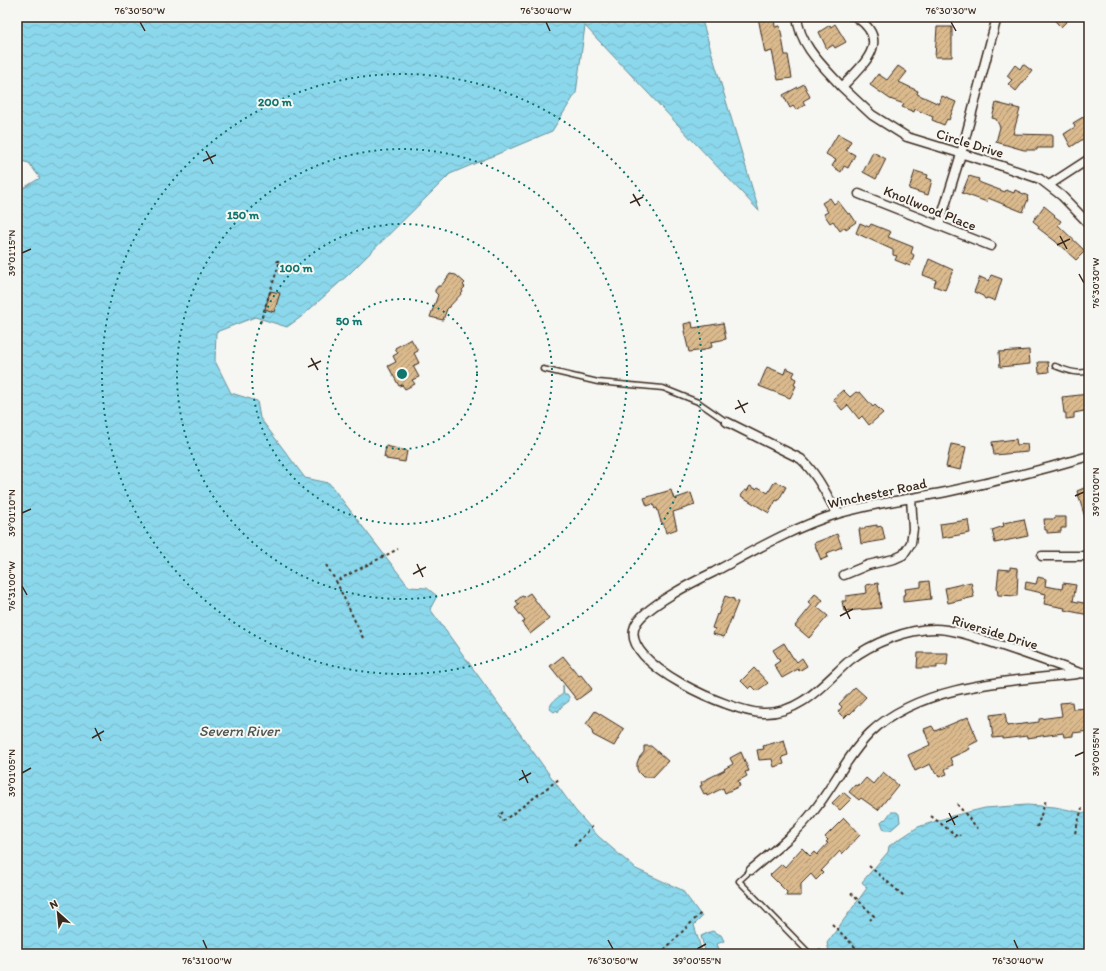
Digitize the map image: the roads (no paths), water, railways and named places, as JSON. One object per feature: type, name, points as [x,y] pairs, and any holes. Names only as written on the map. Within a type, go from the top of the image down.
[{"type":"street","name":"Circle Drive","points":[[796,17],[798,28],[812,53],[842,87],[872,115],[907,137],[1025,173],[1040,179],[1062,196],[1089,224]]},
{"type":"street","points":[[842,87],[867,60],[874,47],[873,36],[867,27],[856,17]]},
{"type":"street","points":[[939,225],[961,154],[997,17]]},
{"type":"street","points":[[1049,185],[1089,159]]},
{"type":"street","name":"Knollwood Place","points":[[859,194],[990,246]]},
{"type":"street","points":[[727,422],[801,459],[817,478],[837,514]]},
{"type":"street","name":"Winchester Road","points":[[633,635],[634,627],[638,620],[653,607],[710,573],[816,520],[856,508],[957,489],[1058,466],[1089,456]]},
{"type":"street","points":[[844,574],[868,565],[894,559],[903,555],[911,543],[913,529],[911,498]]},
{"type":"street","points":[[1042,556],[1089,556]]},
{"type":"street","name":"Riverside Drive","points":[[633,635],[639,651],[647,660],[666,673],[713,700],[752,713],[776,713],[790,708],[814,694],[852,659],[863,651],[895,636],[935,629],[970,636],[1010,648],[1080,673],[1089,674]]},
{"type":"street","points":[[751,870],[813,813],[847,761],[870,733],[896,714],[935,696],[959,690],[1010,681],[1080,673]]},
{"type":"lane","points":[[1055,366],[1082,374],[1089,371]]},
{"type":"lane","points":[[543,369],[598,382],[663,388],[698,402],[727,422]]},
{"type":"lane","points":[[751,870],[739,881],[810,954]]},
{"type":"water","name":"Severn River","points":[[17,17],[701,17],[759,211],[585,26],[576,93],[552,131],[450,174],[349,274],[301,317],[287,327],[255,317],[216,332],[215,361],[231,393],[257,401],[260,418],[305,478],[329,483],[409,587],[427,588],[437,596],[430,609],[575,810],[598,836],[636,869],[682,890],[702,917],[694,925],[702,952],[705,951],[701,936],[712,931],[721,935],[724,941],[717,944],[721,954],[17,954],[17,192],[40,178],[29,163],[17,160]]},
{"type":"water","points":[[563,685],[564,694],[567,694],[569,701],[561,707],[558,712],[557,710],[554,712],[550,709],[551,704],[563,694]]},
{"type":"water","points":[[1027,805],[1055,807],[1089,814],[1089,954],[826,954],[829,951],[827,943],[867,888],[862,882],[888,852],[889,846],[918,827],[952,816],[985,808]]},
{"type":"water","points":[[891,812],[897,812],[899,814],[900,822],[891,830],[884,830],[881,822],[884,819],[885,820]]}]
